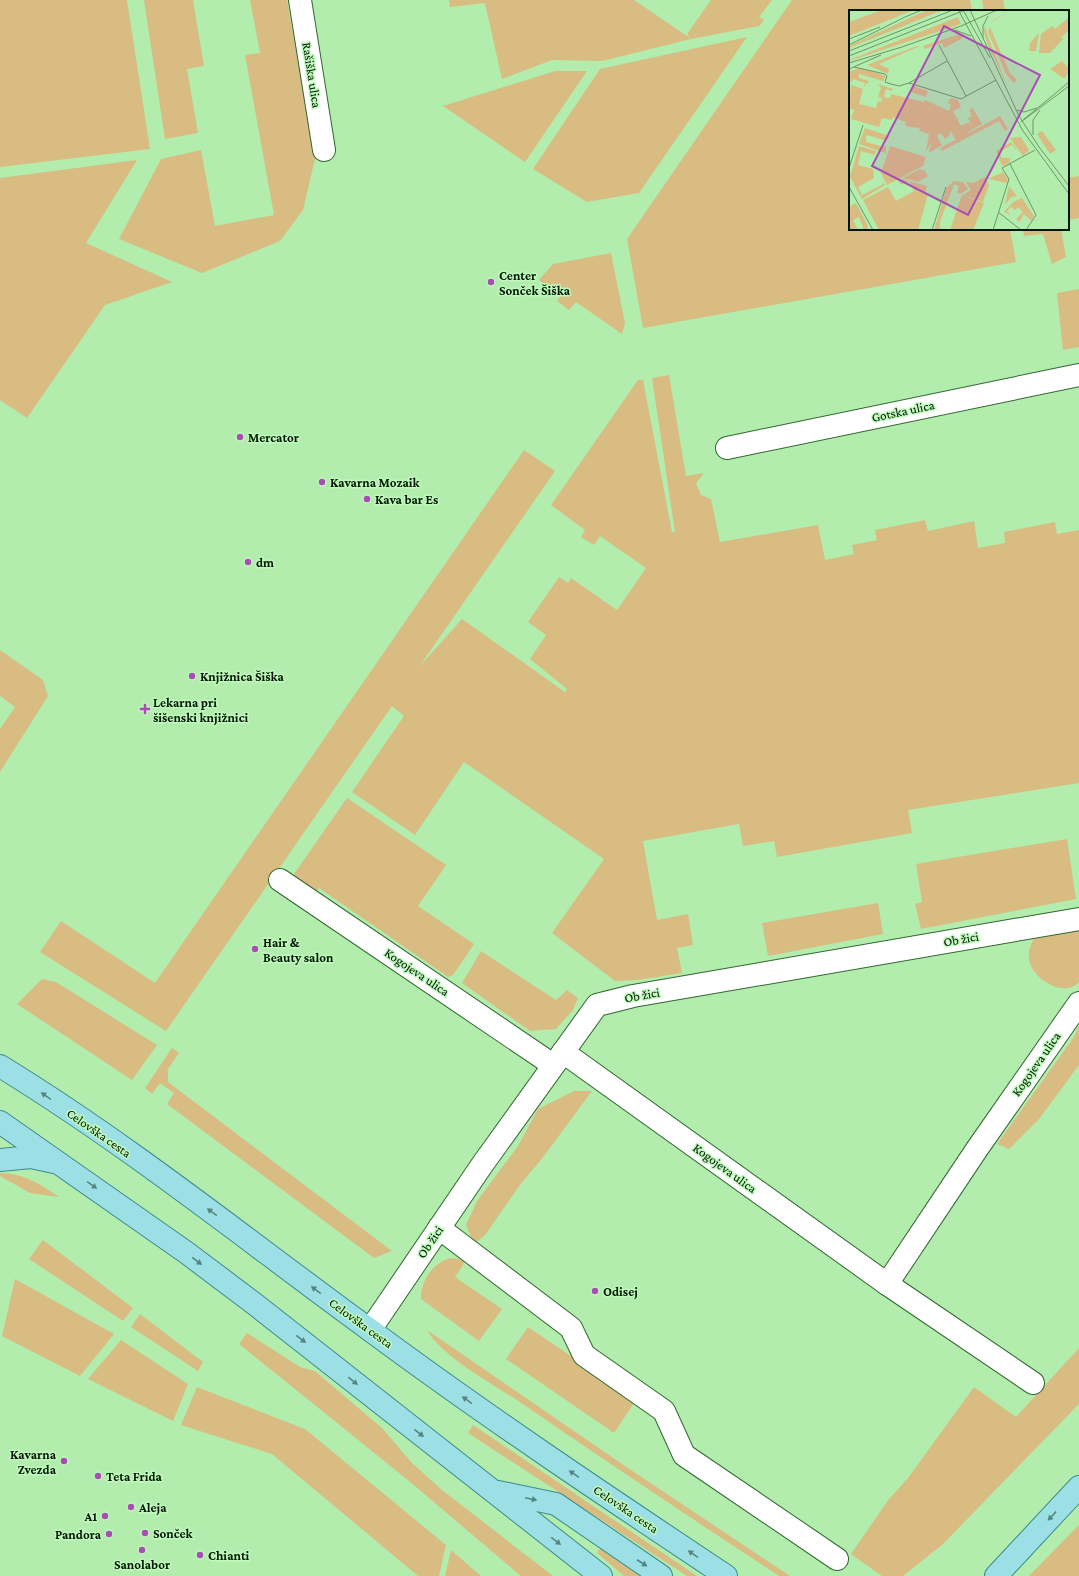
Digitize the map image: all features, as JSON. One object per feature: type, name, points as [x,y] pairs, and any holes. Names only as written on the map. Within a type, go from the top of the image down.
[{"type":"main road","name":"Celovška cesta","points":[[0,1066],[113,1142],[220,1218],[483,1412],[726,1576]]},
{"type":"main road","points":[[0,1122],[187,1253],[256,1305],[600,1576]]},
{"type":"main road","points":[[0,1160],[32,1157],[60,1163]]},
{"type":"main road","points":[[996,1576],[1079,1487]]},
{"type":"main road","points":[[493,1491],[556,1504],[661,1576]]},
{"type":"street","name":"Rašiška ulica","points":[[300,0],[324,150]]},
{"type":"street","name":"Gotska ulica","points":[[727,448],[1079,375]]},
{"type":"street","name":"Kogojeva ulica","points":[[280,880],[558,1058],[1033,1383]]},
{"type":"street","name":"Ob žici","points":[[370,1330],[439,1228],[597,1005],[633,996],[1079,919]]},
{"type":"street","name":"Kogojeva ulica","points":[[887,1284],[977,1149],[1079,1003]]},
{"type":"street","points":[[439,1228],[571,1328],[584,1355],[664,1411],[684,1455],[837,1558]]},
{"type":"shaded area","points":[[0,0],[127,0],[150,149],[0,167]]},
{"type":"shaded area","points":[[144,0],[193,0],[204,66],[187,69],[198,133],[165,139]]},
{"type":"shaded area","points":[[250,0],[287,0],[315,159],[303,210],[280,241],[202,273],[119,239],[161,159],[201,150],[215,226],[274,215],[245,55],[260,53]]},
{"type":"shaded area","points":[[449,0],[634,0],[690,38],[687,34],[711,0],[772,0],[759,17],[764,20],[759,26],[691,39],[602,61],[552,60],[502,79],[485,3],[450,7]]},
{"type":"shaded area","points":[[792,0],[970,0],[972,10],[849,10],[849,230],[1010,230],[1016,262],[643,328],[627,239]]},
{"type":"shaded area","points":[[982,0],[1003,0],[1005,10],[984,10]]},
{"type":"shaded area","points":[[747,37],[639,193],[587,202],[533,169],[600,69]]},
{"type":"shaded area","points":[[555,71],[587,71],[525,162],[443,106]]},
{"type":"shaded area","points":[[137,160],[86,243],[172,282],[105,305],[27,418],[0,400],[0,178]]},
{"type":"shaded area","points":[[1079,176],[1079,218],[1069,220],[1069,178]]},
{"type":"shaded area","points":[[1023,230],[1061,230],[1066,257],[1052,264],[1043,234],[1024,236]]},
{"type":"shaded area","points":[[611,253],[625,323],[622,334],[576,302],[569,310],[557,301],[561,295],[539,280],[553,264]]},
{"type":"shaded area","points":[[1079,289],[1079,347],[1063,350],[1057,293]]},
{"type":"shaded area","points":[[669,375],[686,476],[704,473],[696,483],[701,495],[711,499],[720,542],[818,525],[825,560],[854,554],[852,545],[877,540],[875,530],[925,520],[928,531],[974,521],[978,548],[1005,543],[1004,532],[1055,522],[1057,534],[1079,530],[1079,783],[908,810],[912,833],[777,857],[774,841],[743,846],[739,824],[643,841],[657,920],[688,914],[693,945],[677,948],[682,973],[638,980],[615,981],[552,933],[604,859],[464,762],[415,835],[352,792],[404,716],[392,706],[166,1031],[40,952],[61,921],[155,983],[524,450],[555,471],[419,667],[462,619],[565,692],[567,689],[530,659],[546,635],[528,622],[559,577],[568,583],[571,578],[617,610],[646,568],[600,536],[594,545],[581,537],[585,530],[551,505],[638,380],[643,380],[672,532],[675,532],[652,378]]},
{"type":"shaded area","points":[[0,650],[43,680],[48,696],[0,772],[0,729],[15,707],[0,696]]},
{"type":"shaded area","points":[[347,798],[446,865],[418,906],[474,944],[453,975],[448,977],[319,888],[314,894],[292,877]]},
{"type":"shaded area","points":[[1067,839],[1076,899],[921,929],[915,904],[922,902],[916,864]]},
{"type":"shaded area","points":[[878,903],[883,934],[768,956],[762,923]]},
{"type":"shaded area","points":[[1079,928],[1079,982],[1073,987],[1065,988],[1049,984],[1041,979],[1035,973],[1029,958],[1030,947],[1035,937]]},
{"type":"shaded area","points":[[481,951],[556,1000],[567,990],[578,998],[573,1010],[556,1029],[530,1031],[462,983]]},
{"type":"shaded area","points":[[42,979],[56,982],[157,1045],[132,1080],[17,1004]]},
{"type":"shaded area","points":[[1079,1026],[1079,1065],[1039,1119],[1009,1149],[997,1144],[1074,1037]]},
{"type":"shaded area","points":[[172,1048],[179,1053],[168,1069],[168,1082],[392,1251],[374,1258],[167,1104],[174,1093],[160,1083],[152,1094],[145,1088]]},
{"type":"shaded area","points":[[574,1091],[592,1091],[541,1160],[522,1182],[485,1235],[474,1244],[466,1225],[477,1201],[518,1146],[538,1109]]},
{"type":"shaded area","points":[[0,1173],[8,1173],[24,1177],[59,1197],[30,1193],[0,1176]]},
{"type":"shaded area","points":[[43,1240],[133,1308],[123,1321],[29,1259]]},
{"type":"shaded area","points":[[450,1258],[459,1259],[465,1262],[455,1277],[502,1309],[479,1341],[421,1299],[425,1279],[438,1264]]},
{"type":"shaded area","points":[[15,1279],[114,1334],[80,1376],[2,1336]]},
{"type":"shaded area","points":[[140,1314],[203,1362],[198,1371],[131,1327]]},
{"type":"shaded area","points":[[528,1327],[636,1400],[614,1433],[506,1359]]},
{"type":"shaded area","points":[[427,1330],[625,1466],[790,1576],[779,1576],[481,1377],[443,1349]]},
{"type":"shaded area","points":[[247,1333],[300,1367],[315,1371],[382,1428],[412,1463],[442,1490],[553,1576],[521,1576],[409,1481],[239,1344]]},
{"type":"shaded area","points":[[121,1340],[188,1384],[173,1421],[88,1379]]},
{"type":"shaded area","points":[[1079,1348],[1079,1404],[943,1544],[903,1576],[882,1576],[851,1554],[889,1499],[908,1478],[974,1387],[1016,1417]]},
{"type":"shaded area","points":[[197,1387],[305,1429],[446,1545],[439,1576],[418,1576],[272,1454],[181,1425]]},
{"type":"shaded area","points":[[473,1425],[697,1576],[687,1576],[468,1433]]},
{"type":"shaded area","points":[[1079,1525],[1079,1576],[1029,1576]]},
{"type":"shaded area","points":[[601,1549],[640,1576],[624,1576],[597,1553],[598,1550]]},
{"type":"shaded area","points":[[451,1550],[481,1576],[445,1576]]},
{"type":"place","name":"Center Sonček Šiška","points":[[491,282]]},
{"type":"place","name":"Mercator","points":[[240,437]]},
{"type":"place","name":"Kavarna Mozaik","points":[[322,482]]},
{"type":"place","name":"Kava bar Es","points":[[367,499]]},
{"type":"place","name":"dm","points":[[248,562]]},
{"type":"place","name":"Knjižnica Šiška","points":[[192,676]]},
{"type":"place","name":"Lekarna pri šišenski knjižnici","points":[[145,709]]},
{"type":"place","name":"Hair & Beauty salon","points":[[255,949]]},
{"type":"place","name":"Odisej","points":[[595,1291]]},
{"type":"place","name":"Kavarna Zvezda","points":[[64,1461]]},
{"type":"place","name":"Teta Frida","points":[[98,1476]]},
{"type":"place","name":"Aleja","points":[[131,1507]]},
{"type":"place","name":"A1","points":[[105,1516]]},
{"type":"place","name":"Sonček","points":[[145,1533]]},
{"type":"place","name":"Pandora","points":[[109,1534]]},
{"type":"place","name":"Sanolabor","points":[[142,1550]]},
{"type":"place","name":"Chianti","points":[[200,1555]]}]
